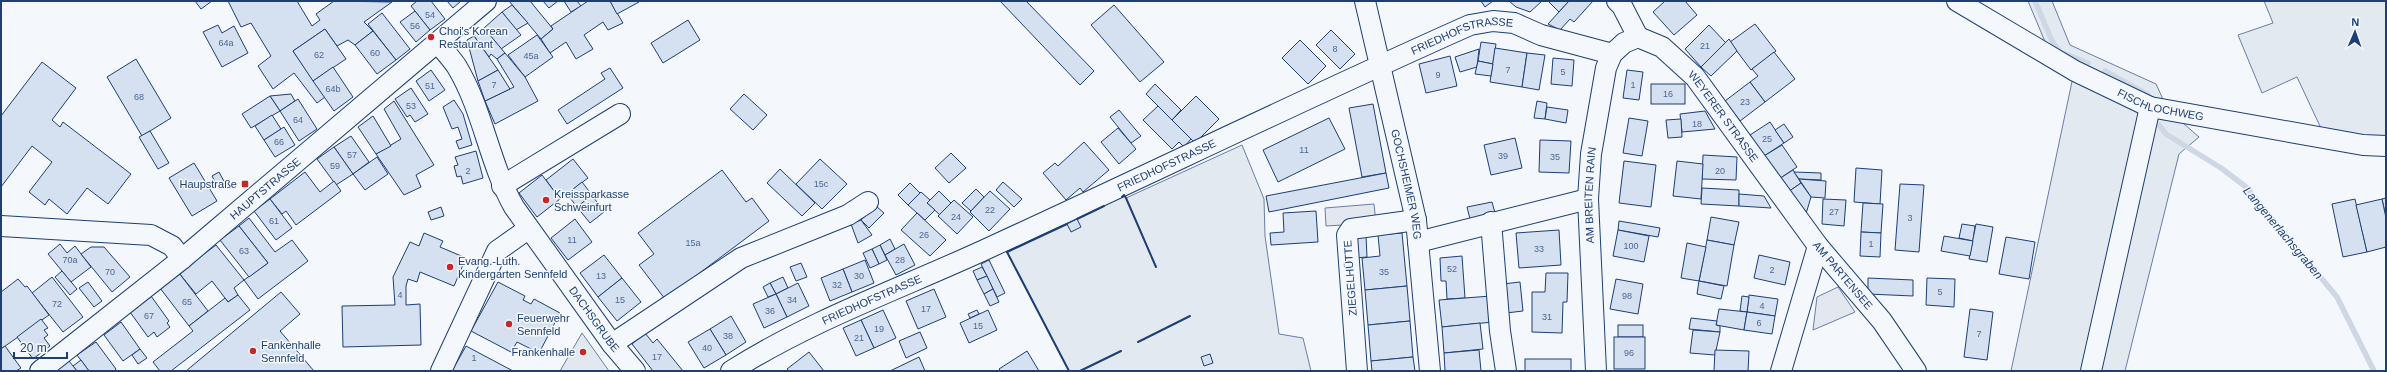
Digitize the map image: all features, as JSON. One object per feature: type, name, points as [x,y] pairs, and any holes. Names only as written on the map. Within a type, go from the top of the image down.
[{"type":"street","name":"HAUPTSTRASSE","points":[[40,371],[182,259],[257,193],[438,43],[486,1]]},
{"type":"street","name":"GOCHSHEIMER WEG","points":[[1365,1],[1416,220],[1430,371]]},
{"type":"street","points":[[1612,54],[1624,43],[1638,38],[1622,6],[1617,1]]},
{"type":"street","name":"FISCHLOCHWEG","points":[[1957,1],[2075,71],[2150,107],[2363,145],[2386,146]]},
{"type":"street","name":"FRIEDHOFSTRASSE","points":[[730,371],[782,340],[832,315],[998,244],[1380,65],[1470,25],[1493,21],[1514,23],[1541,35],[1612,54]]},
{"type":"street","name":"WEYERER STRASSE","points":[[1638,38],[1662,47],[1695,77],[1818,246]]},
{"type":"street","name":"DACHSGRUBE","points":[[438,43],[457,67],[502,186],[528,229],[612,344],[635,371]]},
{"type":"street","name":"AM BREITEN RAIN","points":[[1596,371],[1588,198],[1591,154],[1606,68],[1612,54]]},
{"type":"street","points":[[2091,371],[2150,107]]},
{"type":"street","points":[[502,186],[620,114]]},
{"type":"street","points":[[1418,242],[1588,198]]},
{"type":"street","points":[[612,344],[741,258],[848,215],[868,202]]},
{"type":"street","name":"ZIEGELHÜTTE","points":[[1357,371],[1346,236],[1351,228],[1416,220]]},
{"type":"street","points":[[1491,222],[1506,371]]},
{"type":"street","points":[[1,226],[151,236],[172,246],[182,259]]},
{"type":"street","points":[[441,371],[497,251],[528,229]]},
{"type":"street","name":"AM PARTENSEE","points":[[1781,371],[1818,246]]},
{"type":"street","name":"AM PARTENSEE","points":[[1818,246],[1882,321],[1916,371]]},
{"type":"shaded area","points":[[2028,1],[2052,1],[2070,45],[2156,84],[2168,110],[2199,137],[2179,154],[2125,371],[2011,371],[2074,72],[2051,56]]},
{"type":"shaded area","points":[[2264,1],[2386,1],[2386,146],[2326,139],[2297,77],[2262,93],[2238,35],[2273,23]]},
{"type":"shaded area","points":[[1242,145],[1264,199],[1265,236],[1279,334],[1303,338],[1311,371],[1069,371],[1007,252],[1124,195],[1126,198]]},
{"type":"shaded area","points":[[1374,204],[1376,223],[1326,226],[1325,208]]},
{"type":"shaded area","points":[[1838,287],[1855,312],[1813,330],[1817,297]]},
{"type":"shaded area","name":"Frankenhalle","points":[[582,333],[609,371],[560,371]]},
{"type":"building","points":[[195,1],[212,1],[201,9]]},
{"type":"building","points":[[228,1],[297,1],[312,26],[320,20],[316,14],[334,1],[392,2],[364,22],[373,31],[355,45],[348,40],[337,46],[325,29],[293,51],[325,97],[317,103],[294,73],[273,89],[258,66],[271,56],[251,23],[241,27]]},
{"type":"building","points":[[417,1],[431,1],[445,19],[430,30],[411,6]]},
{"type":"building","points":[[447,1],[461,1],[453,8]]},
{"type":"building","points":[[509,1],[530,1],[553,29],[541,39]]},
{"type":"building","points":[[543,1],[558,1],[549,8]]},
{"type":"building","points":[[564,1],[577,1],[581,6],[571,12]]},
{"type":"building","points":[[588,1],[610,1],[623,23],[608,30],[603,22],[584,35],[593,49],[576,59],[566,42],[550,53],[541,39],[553,29],[551,26]]},
{"type":"building","points":[[610,1],[639,1],[639,2],[617,14]]},
{"type":"building","points":[[1000,1],[1026,1],[1094,71],[1080,85]]},
{"type":"building","points":[[1481,1],[1493,1],[1485,7]]},
{"type":"building","points":[[1509,1],[1542,1],[1530,12],[1516,7]]},
{"type":"building","points":[[1548,1],[1568,1],[1568,2],[1559,12]]},
{"type":"building","points":[[1569,1],[1593,1],[1574,22],[1570,19],[1560,30],[1548,24]]},
{"type":"building","points":[[1665,1],[1685,1],[1697,15],[1674,35],[1653,12]]},
{"type":"building","points":[[512,5],[528,23],[516,30],[502,12]]},
{"type":"building","points":[[1114,5],[1164,62],[1140,82],[1091,25]]},
{"type":"building","points":[[415,11],[430,30],[416,42],[400,22]]},
{"type":"building","points":[[502,12],[521,35],[501,49],[484,28]]},
{"type":"building","points":[[382,13],[410,49],[396,60],[368,24]]},
{"type":"building","points":[[688,20],[700,40],[663,63],[651,43]]},
{"type":"building","points":[[1755,24],[1776,51],[1751,70],[1730,42]]},
{"type":"building","points":[[218,25],[222,33],[234,26],[248,53],[222,67],[203,32]]},
{"type":"building","points":[[1709,25],[1726,43],[1701,67],[1685,49]]},
{"type":"building","points":[[484,28],[505,53],[497,59],[491,54],[489,57],[474,36]]},
{"type":"building","points":[[325,29],[346,59],[313,81],[293,51]]},
{"type":"building","points":[[1331,30],[1355,54],[1340,69],[1316,45]]},
{"type":"building","points":[[373,31],[396,60],[377,74],[355,45]]},
{"type":"building","points":[[537,35],[553,57],[525,77],[508,55]]},
{"type":"building","points":[[474,36],[498,70],[478,81],[467,40]]},
{"type":"building","points":[[1729,39],[1737,51],[1711,76],[1701,67]]},
{"type":"building","points":[[1300,40],[1326,66],[1308,84],[1282,58]]},
{"type":"building","points":[[1481,42],[1496,44],[1493,64],[1478,61]]},
{"type":"building","points":[[1495,48],[1527,53],[1522,87],[1490,82]]},
{"type":"building","points":[[1479,49],[1477,67],[1460,72],[1455,57]]},
{"type":"building","points":[[1774,52],[1795,79],[1765,102],[1750,82],[1758,76],[1752,69]]},
{"type":"building","points":[[505,53],[525,77],[538,101],[495,124],[485,101],[514,87],[497,59]]},
{"type":"building","points":[[1527,53],[1545,55],[1539,90],[1522,87]]},
{"type":"building","points":[[1450,56],[1457,86],[1426,93],[1419,64]]},
{"type":"building","points":[[1553,58],[1574,60],[1572,86],[1551,84]]},
{"type":"building","points":[[136,59],[171,118],[142,136],[107,77]]},
{"type":"building","points":[[1478,61],[1493,64],[1491,76],[1475,74]]},
{"type":"building","points":[[42,62],[76,88],[52,120],[60,127],[63,122],[131,174],[108,204],[87,188],[67,214],[49,199],[45,205],[29,192],[52,162],[32,146],[1,187],[1,116]]},
{"type":"building","points":[[333,67],[353,97],[334,111],[313,81]]},
{"type":"building","points":[[610,68],[623,88],[567,124],[558,110],[605,79],[601,73]]},
{"type":"building","points":[[431,70],[445,90],[429,101],[416,81]]},
{"type":"building","points":[[498,70],[510,89],[485,101],[478,81]]},
{"type":"building","points":[[1627,70],[1643,72],[1639,100],[1623,98]]},
{"type":"building","points":[[1750,82],[1765,102],[1740,121],[1725,101]]},
{"type":"building","points":[[1155,84],[1181,110],[1172,120],[1146,94]]},
{"type":"building","points":[[1651,84],[1685,84],[1685,104],[1651,104]]},
{"type":"building","points":[[411,88],[428,114],[415,122],[410,115],[407,117],[395,99]]},
{"type":"building","points":[[291,94],[295,101],[280,111],[270,96]]},
{"type":"building","points":[[744,94],[767,115],[753,130],[730,109]]},
{"type":"building","points":[[270,96],[280,111],[251,128],[242,114]]},
{"type":"building","points":[[1196,96],[1219,119],[1195,143],[1172,120]]},
{"type":"building","points":[[298,99],[317,129],[299,141],[280,111]]},
{"type":"building","points":[[454,100],[463,114],[472,145],[459,149],[456,141],[462,139],[458,127],[452,129],[443,107]]},
{"type":"building","points":[[394,101],[434,165],[416,175],[421,187],[404,195],[376,154],[401,139],[384,109]]},
{"type":"building","points":[[1537,101],[1547,103],[1545,119],[1534,118]]},
{"type":"building","points":[[1373,104],[1386,173],[1362,177],[1349,108]]},
{"type":"building","points":[[1158,106],[1191,139],[1184,147],[1179,142],[1172,149],[1143,120]]},
{"type":"building","points":[[1547,107],[1568,110],[1566,123],[1545,119]]},
{"type":"building","points":[[1119,110],[1141,136],[1131,143],[1110,117]]},
{"type":"building","points":[[1705,111],[1715,129],[1682,132],[1680,114]]},
{"type":"building","points":[[272,115],[281,129],[264,140],[255,126]]},
{"type":"building","points":[[373,116],[391,146],[376,154],[358,127]]},
{"type":"building","points":[[1329,118],[1345,149],[1278,182],[1263,150]]},
{"type":"building","points":[[1629,118],[1648,121],[1642,156],[1623,153]]},
{"type":"building","points":[[1681,119],[1682,137],[1668,138],[1666,120]]},
{"type":"building","points":[[1770,122],[1784,143],[1764,156],[1750,135]]},
{"type":"building","points":[[1784,124],[1793,137],[1784,143],[1775,130]]},
{"type":"building","points":[[284,127],[295,145],[275,157],[264,140]]},
{"type":"building","points":[[1118,128],[1136,149],[1119,164],[1101,142]]},
{"type":"building","points":[[150,131],[169,163],[158,169],[139,137]]},
{"type":"building","points":[[351,136],[369,162],[353,174],[334,147]]},
{"type":"building","points":[[1515,138],[1522,168],[1491,175],[1484,145]]},
{"type":"building","points":[[1540,140],[1571,141],[1569,173],[1539,172]]},
{"type":"building","points":[[1084,142],[1109,170],[1083,192],[1080,188],[1066,200],[1043,173],[1055,163],[1058,166]]},
{"type":"building","points":[[1782,145],[1797,167],[1779,179],[1764,156]]},
{"type":"building","points":[[334,147],[353,174],[336,185],[317,159]]},
{"type":"building","points":[[476,151],[483,178],[463,184],[461,176],[457,177],[454,166],[458,165],[455,157]]},
{"type":"building","points":[[951,153],[966,168],[949,183],[935,168]]},
{"type":"building","points":[[1703,155],[1737,157],[1736,180],[1702,179]]},
{"type":"building","points":[[377,157],[388,174],[365,190],[353,174]]},
{"type":"building","points":[[573,159],[588,178],[560,199],[546,180]]},
{"type":"building","points":[[820,159],[847,184],[822,209],[796,184]]},
{"type":"building","points":[[1624,161],[1656,165],[1651,207],[1619,203]]},
{"type":"building","points":[[1677,161],[1703,164],[1701,199],[1673,196]]},
{"type":"building","points":[[194,163],[217,201],[192,216],[169,178]]},
{"type":"building","points":[[1856,168],[1882,170],[1880,204],[1854,202]]},
{"type":"building","points":[[780,169],[815,203],[802,216],[767,183]]},
{"type":"building","points":[[722,170],[746,202],[752,198],[769,221],[665,299],[639,265],[654,254],[638,233]]},
{"type":"building","points":[[1793,170],[1801,183],[1788,192],[1779,179]]},
{"type":"building","points":[[219,172],[226,185],[219,189],[212,176]]},
{"type":"building","points":[[305,172],[320,192],[334,181],[341,191],[296,225],[286,211],[282,214],[270,199]]},
{"type":"building","points":[[1794,172],[1821,173],[1821,180],[1799,179]]},
{"type":"building","points":[[1386,173],[1389,188],[1269,212],[1266,196]]},
{"type":"building","points":[[542,175],[560,199],[537,217],[519,193]]},
{"type":"building","points":[[1799,179],[1826,181],[1825,198],[1811,197]]},
{"type":"building","points":[[582,182],[592,195],[577,207],[567,194]]},
{"type":"building","points":[[1003,182],[1022,199],[1014,207],[996,190]]},
{"type":"building","points":[[910,183],[920,193],[908,205],[898,195]]},
{"type":"building","points":[[1801,183],[1811,197],[1805,217],[1788,192]]},
{"type":"building","points":[[1900,184],[1924,185],[1919,252],[1895,250]]},
{"type":"building","points":[[1702,188],[1739,190],[1739,206],[1701,204]]},
{"type":"building","points":[[976,189],[984,197],[971,211],[962,203]]},
{"type":"building","points":[[939,191],[951,203],[940,215],[927,203]]},
{"type":"building","points":[[990,191],[1010,209],[989,231],[970,212]]},
{"type":"building","points":[[921,192],[930,200],[927,203],[935,210],[925,220],[908,205]]},
{"type":"building","points":[[1739,194],[1764,196],[1771,208],[1739,206]]},
{"type":"building","points":[[592,195],[604,212],[590,223],[577,207]]},
{"type":"building","points":[[2386,198],[2386,218],[2382,199]]},
{"type":"building","points":[[270,199],[292,228],[276,240],[254,211]]},
{"type":"building","points":[[1823,199],[1846,200],[1844,226],[1822,224]]},
{"type":"building","points":[[2355,199],[2367,252],[2343,257],[2332,204]]},
{"type":"building","points":[[2382,199],[2386,218],[2386,247],[2367,252],[2356,205]]},
{"type":"building","points":[[954,200],[973,217],[957,234],[938,216]]},
{"type":"building","points":[[1492,202],[1495,213],[1470,219],[1467,207]]},
{"type":"building","points":[[1863,203],[1883,204],[1881,233],[1861,232]]},
{"type":"building","points":[[876,206],[884,213],[869,228],[861,220]]},
{"type":"building","points":[[441,207],[444,216],[431,220],[428,212]]},
{"type":"building","points":[[1316,211],[1318,242],[1271,245],[1270,233],[1284,232],[1283,213]]},
{"type":"building","points":[[917,213],[946,240],[930,256],[901,230]]},
{"type":"building","points":[[1711,217],[1739,222],[1734,245],[1707,240]]},
{"type":"building","points":[[249,218],[275,252],[292,240],[308,261],[258,299],[244,280],[268,263],[239,226]]},
{"type":"building","points":[[575,219],[592,242],[568,260],[551,238]]},
{"type":"building","points":[[1077,219],[1081,227],[1071,232],[1067,224]]},
{"type":"building","points":[[861,220],[872,235],[858,243],[851,224]]},
{"type":"building","points":[[1619,221],[1660,228],[1658,237],[1618,230]]},
{"type":"building","points":[[1962,224],[1975,226],[1973,241],[1959,238]]},
{"type":"building","points":[[1976,224],[1993,227],[1987,262],[1969,259]]},
{"type":"building","points":[[239,226],[268,263],[249,277],[220,240]]},
{"type":"building","points":[[1559,230],[1561,265],[1519,268],[1516,233]]},
{"type":"building","points":[[1618,230],[1649,236],[1644,262],[1613,256]]},
{"type":"building","points":[[1861,232],[1881,233],[1880,257],[1860,256]]},
{"type":"building","name":"Evang.-Luth. Kindergarten Sennfeld","points":[[424,233],[443,241],[440,247],[466,258],[454,286],[420,272],[417,282],[408,279],[406,286],[406,305],[420,304],[421,345],[343,347],[342,306],[395,305],[393,277],[410,242],[419,246]]},
{"type":"building","points":[[1402,233],[1407,286],[1365,290],[1362,258],[1380,256],[1378,235]]},
{"type":"building","points":[[1366,236],[1367,257],[1355,258],[1353,237]]},
{"type":"building","points":[[1944,236],[1973,241],[1970,256],[1941,251]]},
{"type":"building","points":[[2006,237],[2035,242],[2029,279],[1999,274]]},
{"type":"building","points":[[890,239],[895,249],[885,255],[880,245]]},
{"type":"building","points":[[1707,240],[1734,245],[1727,286],[1699,281]]},
{"type":"building","points":[[1687,243],[1706,247],[1699,281],[1681,278]]},
{"type":"building","points":[[60,244],[67,253],[75,246],[91,267],[71,282],[48,254]]},
{"type":"building","points":[[904,244],[915,265],[896,275],[885,255]]},
{"type":"building","points":[[216,245],[244,280],[234,288],[238,295],[228,302],[212,281],[196,294],[179,273]]},
{"type":"building","points":[[880,245],[887,260],[879,264],[872,249]]},
{"type":"building","points":[[91,247],[104,247],[130,277],[112,292],[81,254]]},
{"type":"building","points":[[872,249],[879,264],[870,268],[863,253]]},
{"type":"building","points":[[604,255],[622,278],[598,297],[580,273]]},
{"type":"building","points":[[1759,255],[1790,262],[1785,285],[1754,278]]},
{"type":"building","points":[[1462,256],[1465,298],[1447,299],[1446,281],[1441,281],[1440,258]]},
{"type":"building","points":[[865,260],[874,283],[852,292],[843,269]]},
{"type":"building","points":[[989,260],[1005,293],[997,297],[981,264]]},
{"type":"building","points":[[801,263],[807,277],[796,281],[790,267]]},
{"type":"building","points":[[982,267],[987,276],[977,280],[973,271]]},
{"type":"building","points":[[843,269],[852,292],[830,301],[821,278]]},
{"type":"building","points":[[62,271],[77,289],[70,295],[55,277]]},
{"type":"building","points":[[179,273],[208,311],[189,326],[160,288]]},
{"type":"building","points":[[1546,273],[1568,273],[1567,302],[1563,302],[1562,333],[1532,332],[1532,292],[1545,292]]},
{"type":"building","points":[[987,276],[993,289],[984,294],[977,280]]},
{"type":"building","points":[[52,277],[83,317],[63,332],[32,293]]},
{"type":"building","points":[[783,277],[788,288],[776,294],[770,283]]},
{"type":"building","points":[[622,278],[641,302],[617,321],[598,297]]},
{"type":"building","points":[[1868,278],[1913,280],[1913,296],[1868,294]]},
{"type":"building","points":[[1927,278],[1955,279],[1954,307],[1926,305]]},
{"type":"building","points":[[18,279],[25,287],[27,286],[49,315],[1,349],[1,292]]},
{"type":"building","points":[[1616,279],[1643,284],[1638,314],[1610,309]]},
{"type":"building","points":[[1699,281],[1724,286],[1721,299],[1697,294]]},
{"type":"building","points":[[88,282],[102,301],[94,307],[79,288]]},
{"type":"building","points":[[498,282],[525,296],[523,300],[531,304],[534,299],[560,313],[539,353],[517,342],[511,352],[471,331]]},
{"type":"building","points":[[1520,282],[1523,311],[1506,313],[1503,284]]},
{"type":"building","points":[[770,283],[776,294],[768,297],[763,287]]},
{"type":"building","points":[[798,283],[809,306],[787,317],[776,294]]},
{"type":"building","points":[[1407,286],[1410,321],[1368,325],[1365,290]]},
{"type":"building","points":[[934,289],[946,317],[918,329],[906,301]]},
{"type":"building","points":[[993,289],[999,302],[990,306],[984,294]]},
{"type":"building","name":"Fankenhalle Sennfeld","points":[[281,292],[300,314],[280,331],[314,371],[186,371]]},
{"type":"building","points":[[776,294],[787,317],[764,328],[753,304]]},
{"type":"building","points":[[238,295],[250,310],[171,371],[160,371],[153,362],[193,331],[189,326],[225,298],[228,302]]},
{"type":"building","points":[[1749,295],[1778,299],[1775,316],[1747,312]]},
{"type":"building","points":[[151,296],[169,321],[167,323],[170,327],[157,337],[154,332],[148,337],[130,312]]},
{"type":"building","points":[[1491,296],[1493,322],[1442,327],[1439,300]]},
{"type":"building","points":[[1742,296],[1749,297],[1747,312],[1740,311]]},
{"type":"building","points":[[1719,309],[1747,312],[1744,330],[1716,325]]},
{"type":"building","points":[[1970,309],[1993,312],[1987,360],[1964,357]]},
{"type":"building","points":[[883,310],[896,338],[874,348],[861,320]]},
{"type":"building","points":[[977,310],[979,314],[970,318],[968,314]]},
{"type":"building","points":[[988,310],[997,330],[969,343],[960,323]]},
{"type":"building","points":[[1747,312],[1775,316],[1772,334],[1744,330]]},
{"type":"building","points":[[731,316],[746,342],[726,355],[710,329]]},
{"type":"building","points":[[1691,318],[1717,321],[1716,325],[1720,326],[1720,332],[1689,329]]},
{"type":"building","points":[[41,319],[48,328],[44,330],[48,335],[44,338],[50,346],[33,359],[17,337]]},
{"type":"building","points":[[861,320],[874,348],[856,356],[843,328]]},
{"type":"building","points":[[1410,321],[1413,357],[1371,361],[1368,325]]},
{"type":"building","points":[[121,322],[140,349],[123,361],[104,335]]},
{"type":"building","points":[[1480,323],[1483,349],[1444,353],[1442,327]]},
{"type":"building","points":[[1618,325],[1643,325],[1643,337],[1618,337]]},
{"type":"building","points":[[710,329],[726,355],[704,368],[688,342]]},
{"type":"building","points":[[1693,330],[1720,332],[1715,355],[1690,353]]},
{"type":"building","points":[[920,332],[927,348],[906,358],[899,341]]},
{"type":"building","points":[[645,333],[653,343],[657,339],[683,371],[653,371],[632,344]]},
{"type":"building","points":[[1614,337],[1645,337],[1645,369],[1614,369]]},
{"type":"building","points":[[96,342],[116,369],[114,371],[89,371],[77,355]]},
{"type":"building","points":[[5,346],[21,368],[16,371],[1,371],[1,349]]},
{"type":"building","points":[[466,346],[513,371],[452,371]]},
{"type":"building","points":[[140,349],[147,358],[138,364],[132,355]]},
{"type":"building","points":[[1479,350],[1481,371],[1445,371],[1444,353]]},
{"type":"building","points":[[1715,350],[1749,351],[1748,371],[1714,371]]},
{"type":"building","points":[[1027,351],[1039,371],[1001,371],[999,369]]},
{"type":"building","points":[[809,352],[824,371],[789,371],[787,369]]},
{"type":"building","points":[[1210,354],[1213,363],[1204,366],[1201,357]]},
{"type":"building","points":[[919,357],[925,371],[890,371]]},
{"type":"building","points":[[1413,357],[1415,371],[1372,371],[1371,361]]},
{"type":"building","points":[[1525,359],[1571,359],[1571,371],[1525,371]]},
{"type":"building","points":[[81,360],[89,371],[77,371],[73,366]]},
{"type":"building","points":[[69,361],[77,371],[56,371]]},
{"type":"waterway","name":"Langenerlachsgraben","points":[[2035,1],[2052,41],[2060,52],[2088,63]]},
{"type":"waterway","name":"Langenerlachsgraben","points":[[2105,71],[2148,95]]},
{"type":"waterway","name":"Langenerlachsgraben","points":[[2159,125],[2166,134],[2221,168],[2246,187],[2337,297],[2374,371]]},
{"type":"wall","points":[[1122,197],[1124,195],[1126,198],[1156,267]]},
{"type":"wall","points":[[1077,219],[1104,206]]},
{"type":"wall","points":[[1067,224],[1007,252],[1069,371]]},
{"type":"wall","points":[[1138,342],[1190,316]]},
{"type":"wall","points":[[1080,371],[1121,351]]},
{"type":"place","name":"Choi's Korean Restaurant","points":[[431,37]]},
{"type":"place","name":"Haupstraße","points":[[245,184]]},
{"type":"place","name":"Kreissparkasse Schweinfurt","points":[[546,200]]},
{"type":"place","name":"Evang.-Luth. Kindergarten Sennfeld","points":[[450,267]]},
{"type":"place","name":"Feuerwehr Sennfeld","points":[[509,324]]},
{"type":"place","name":"Fankenhalle Sennfeld","points":[[253,351]]},
{"type":"place","name":"Frankenhalle","points":[[583,352]]}]
